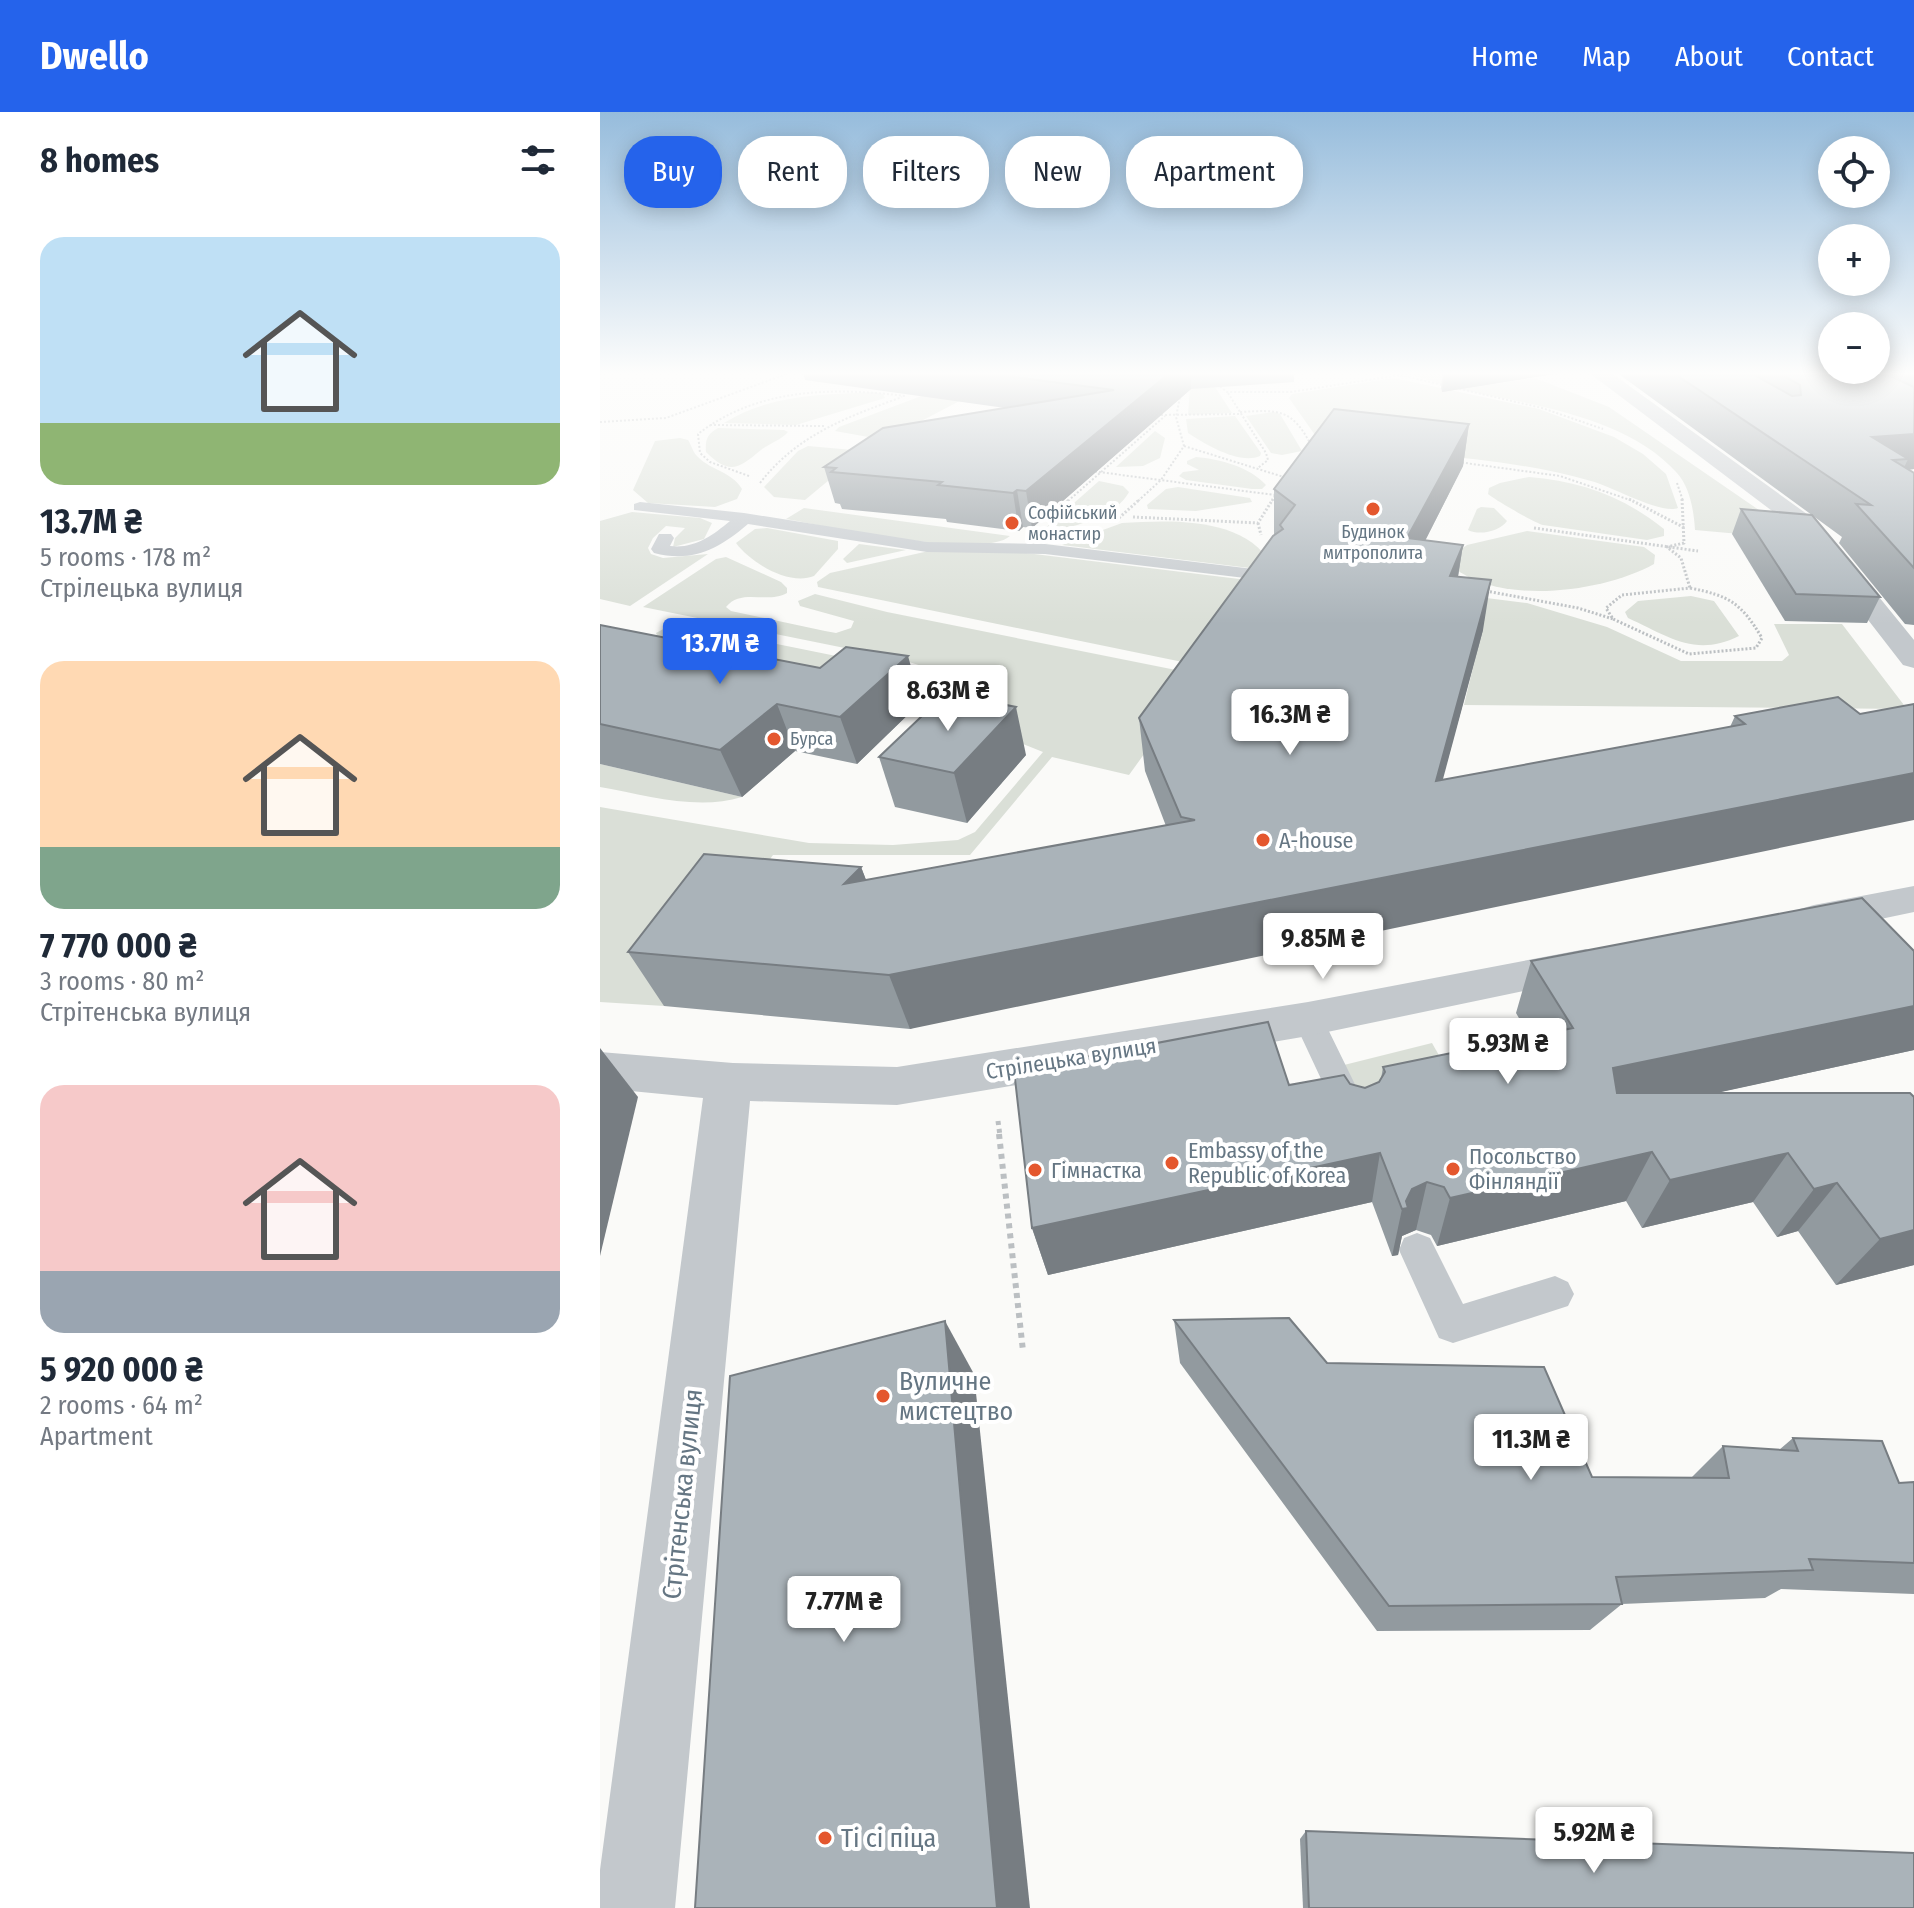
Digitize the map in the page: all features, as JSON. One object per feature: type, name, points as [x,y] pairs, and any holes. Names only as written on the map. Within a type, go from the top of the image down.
[{"type":"street","points":[[1712,456],[1809,527],[1914,659]]},
{"type":"street","points":[[1774,927],[1914,899]]},
{"type":"street","name":"Стрілецька вулиця","points":[[600,1070],[733,1082],[897,1086],[1308,1019],[1619,958]]},
{"type":"street","name":"Стрітенська вулиця","points":[[635,1908],[727,1098],[733,1082]]},
{"type":"lane","points":[[640,507],[744,518],[927,547],[1010,547],[1270,576]]},
{"type":"lane","points":[[665,538],[660,549],[668,552],[692,550],[718,542],[744,518]]},
{"type":"lane","points":[[1308,1019],[1357,1122]]},
{"type":"lane","points":[[1417,1250],[1453,1325],[1555,1294]]},
{"type":"path","points":[[703,456],[710,462],[748,476]]},
{"type":"path","points":[[744,518],[756,489],[783,456]]},
{"type":"path","points":[[1010,547],[1026,538],[1119,456]]},
{"type":"path","points":[[1124,516],[1161,480],[1177,456]]},
{"type":"path","points":[[1217,456],[1290,479],[1273,495],[1258,523],[1262,540]]},
{"type":"path","points":[[1258,468],[1268,460],[1267,456]]},
{"type":"path","points":[[1452,461],[1513,467],[1589,484],[1620,494],[1685,528]]},
{"type":"path","points":[[1084,471],[1282,496]]},
{"type":"path","points":[[1667,547],[1684,543],[1682,496],[1673,474]]},
{"type":"path","points":[[1109,521],[1124,516],[1258,523]]},
{"type":"path","points":[[1534,528],[1698,551]]},
{"type":"path","points":[[1667,547],[1681,558],[1690,588]]},
{"type":"path","points":[[1483,590],[1555,602],[1613,619],[1689,654],[1756,648],[1762,638],[1743,606],[1723,595],[1690,588],[1622,595],[1606,608],[1613,619]]},
{"type":"path","points":[[996,1107],[1023,1351]]},
{"type":"shaded area","points":[[648,456],[697,456],[738,483],[742,489],[737,499],[715,507],[648,503],[633,490]]},
{"type":"shaded area","points":[[710,456],[753,456],[734,467]]},
{"type":"shaded area","points":[[793,456],[858,456],[805,500],[774,497],[764,487]]},
{"type":"shaded area","points":[[1128,456],[1161,456],[1143,466],[1116,467]]},
{"type":"shaded area","points":[[1232,456],[1260,456],[1252,458]]},
{"type":"shaded area","points":[[1444,456],[1645,456],[1666,474],[1678,508],[1648,504],[1591,481],[1558,473]]},
{"type":"shaded area","points":[[1658,456],[1680,456],[1788,530],[1762,536],[1695,530],[1690,500],[1677,473]]},
{"type":"shaded area","points":[[1196,457],[1234,465],[1252,473],[1266,485],[1262,489],[1252,489],[1186,480],[1179,476],[1183,472],[1199,470],[1187,464]]},
{"type":"shaded area","points":[[1529,477],[1566,482],[1601,492],[1649,518],[1664,529],[1664,536],[1647,540],[1543,525],[1488,494],[1489,488],[1500,483]]},
{"type":"shaded area","points":[[1099,481],[1123,486],[1129,492],[1113,509],[1090,521],[1041,532]]},
{"type":"shaded area","points":[[1178,487],[1250,498],[1252,502],[1196,511],[1148,509],[1147,505],[1166,489]]},
{"type":"shaded area","points":[[804,508],[1010,536],[995,542],[938,543],[786,519]]},
{"type":"shaded area","points":[[1494,508],[1507,521],[1489,532],[1468,530],[1477,509]]},
{"type":"shaded area","points":[[632,512],[700,518],[712,523],[704,539],[673,547],[675,538],[685,528],[666,526],[653,538],[648,548],[651,554],[663,558],[708,554],[630,606],[600,599],[600,521]]},
{"type":"shaded area","points":[[1187,522],[1229,531],[1248,540],[1263,553],[1275,571],[1062,545],[1122,523]]},
{"type":"shaded area","points":[[767,528],[838,541],[838,549],[814,576],[793,578],[782,575],[761,565],[736,543],[755,529]]},
{"type":"shaded area","points":[[1527,531],[1644,547],[1655,555],[1654,564],[1608,582],[1553,591],[1498,587],[1473,579],[1453,567],[1454,554],[1467,545]]},
{"type":"shaded area","points":[[859,544],[906,550],[847,563],[843,559]]},
{"type":"shaded area","points":[[929,551],[1026,553],[1264,582],[1207,667],[818,587],[817,582],[830,573]]},
{"type":"shaded area","points":[[726,557],[781,582],[787,588],[787,593],[779,596],[739,598],[726,607],[731,611],[836,633],[851,628],[854,621],[800,606],[798,601],[815,594],[887,612],[1201,675],[1129,775],[1052,757],[970,855],[773,855],[664,1006],[600,1002],[600,807],[809,843],[893,845],[958,840],[975,832],[1043,752],[1023,744],[1000,726],[968,685],[948,674],[899,659],[643,607],[716,559]]},
{"type":"shaded area","points":[[1455,594],[1527,603],[1607,627],[1681,661],[1782,661],[1789,655],[1774,624],[1842,624],[1907,709],[1464,705],[1482,630]]},
{"type":"shaded area","points":[[1691,596],[1714,601],[1739,636],[1709,645],[1695,645],[1628,618],[1625,612],[1638,601]]},
{"type":"shaded area","points":[[684,625],[851,659],[849,665],[725,677],[659,640],[656,633],[669,626]]},
{"type":"shaded area","points":[[600,764],[742,797],[689,802],[600,787]]},
{"type":"shaded area","points":[[1432,1043],[1449,1073],[1359,1096],[1344,1065]]},
{"type":"building","points":[[841,456],[1069,456],[1026,491],[1013,493],[938,485],[942,482],[831,472],[836,468],[824,467]]},
{"type":"building","points":[[1299,456],[1452,456],[1407,538],[1463,545],[1450,576],[1491,580],[1436,781],[1745,724],[1735,716],[1838,697],[1860,714],[1914,704],[1914,773],[889,975],[628,952],[704,854],[861,867],[844,884],[1195,820],[1181,817],[1139,718],[1273,536],[1283,529],[1280,525],[1295,505],[1274,489]]},
{"type":"building","points":[[1797,456],[1903,456],[1908,459],[1893,460],[1914,473],[1914,568],[1856,504],[1871,505]]},
{"type":"building","points":[[1741,509],[1812,515],[1880,597],[1796,594]]},
{"type":"building","points":[[600,625],[820,668],[846,647],[908,656],[840,717],[777,704],[720,750],[600,724]]},
{"type":"building","points":[[946,693],[1016,707],[954,773],[879,757]]},
{"type":"building","points":[[1862,898],[1914,951],[1914,1006],[1613,1068],[1617,1093],[1910,1093],[1914,1097],[1914,1230],[1880,1239],[1837,1183],[1814,1189],[1788,1153],[1670,1180],[1652,1152],[1450,1198],[1444,1187],[1427,1182],[1412,1189],[1406,1201],[1408,1208],[1402,1209],[1380,1153],[1032,1228],[1014,1070],[1268,1022],[1289,1085],[1344,1075],[1350,1084],[1365,1088],[1379,1082],[1385,1072],[1383,1067],[1573,1028],[1531,961]]},
{"type":"building","points":[[1289,1318],[1327,1363],[1544,1367],[1592,1477],[1729,1478],[1723,1446],[1798,1451],[1793,1438],[1882,1441],[1899,1483],[1914,1482],[1914,1563],[1809,1559],[1813,1570],[1616,1577],[1622,1604],[1389,1606],[1174,1320]]},
{"type":"building","points":[[945,1321],[997,1908],[695,1908],[730,1376]]},
{"type":"building","points":[[1306,1831],[1914,1853],[1914,1908],[1309,1908]]},
{"type":"place","name":"Будинок митрополита","points":[[1373,509]]},
{"type":"place","name":"Софійський монастир","points":[[1012,523]]},
{"type":"place","name":"Бурса","points":[[774,739]]},
{"type":"place","name":"A-house","points":[[1263,840]]},
{"type":"place","name":"Embassy of the Republic of Korea","points":[[1172,1163]]},
{"type":"place","name":"Посольство Фінляндії","points":[[1453,1169]]},
{"type":"place","name":"Гімнастка","points":[[1035,1170]]},
{"type":"place","name":"Вуличне мистецтво","points":[[883,1396]]},
{"type":"place","name":"Ті сі піца","points":[[825,1838]]}]
